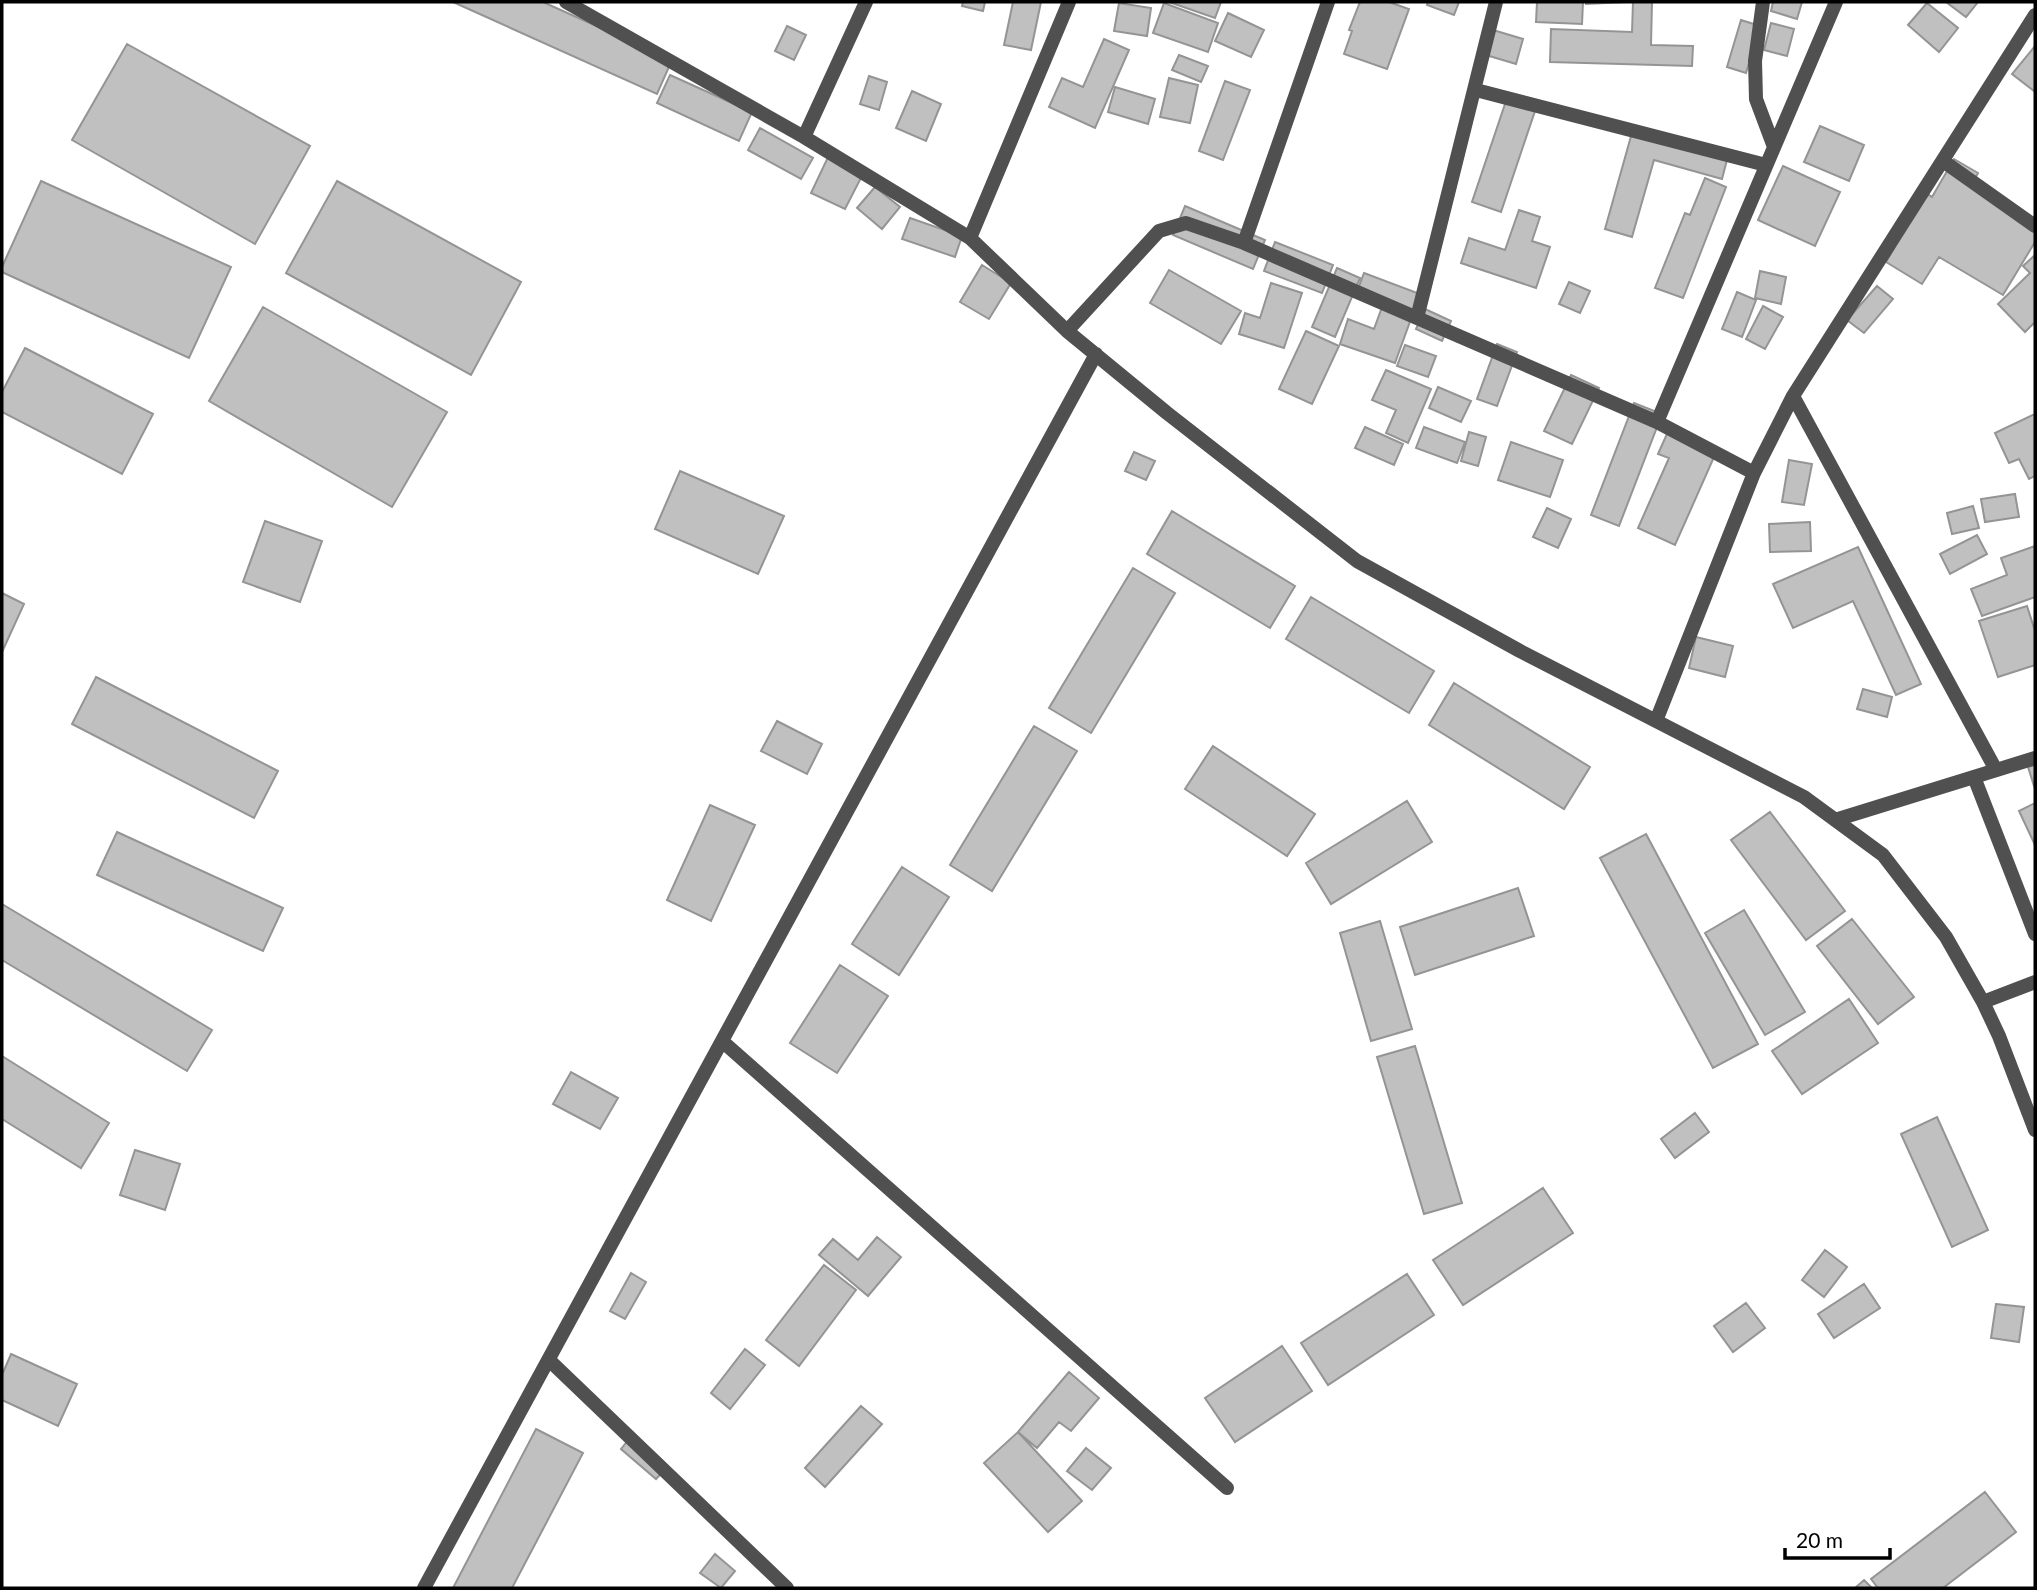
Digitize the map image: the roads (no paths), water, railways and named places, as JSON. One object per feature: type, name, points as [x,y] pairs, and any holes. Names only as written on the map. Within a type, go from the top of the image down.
[{"type":"street","points":[[566,2],[804,137],[970,238],[1067,331],[1167,414],[1357,561],[1520,651],[1804,797],[1883,855],[1945,937],[1983,1002],[2035,1130]]},
{"type":"street","points":[[804,137],[866,2]]},
{"type":"street","points":[[970,238],[1069,2]]},
{"type":"street","points":[[1244,243],[1328,2]]},
{"type":"street","points":[[1418,318],[1496,2]]},
{"type":"street","points":[[1763,2],[1755,61],[1756,99],[1774,146]]},
{"type":"street","points":[[1657,422],[1836,2]]},
{"type":"street","points":[[1656,721],[1754,473],[1793,396],[2035,15]]},
{"type":"street","points":[[1476,90],[1766,165]]},
{"type":"street","points":[[1943,161],[2035,226]]},
{"type":"street","points":[[1067,331],[1158,231],[1186,223],[1244,243],[1657,422],[1754,473]]},
{"type":"street","points":[[424,1588],[1096,354]]},
{"type":"street","points":[[1793,396],[1996,771]]},
{"type":"street","points":[[1835,820],[2035,758]]},
{"type":"street","points":[[1974,777],[2035,934]]},
{"type":"street","points":[[1983,1002],[2035,982]]},
{"type":"street","points":[[722,1041],[1227,1488]]},
{"type":"street","points":[[549,1360],[787,1588]]}]
